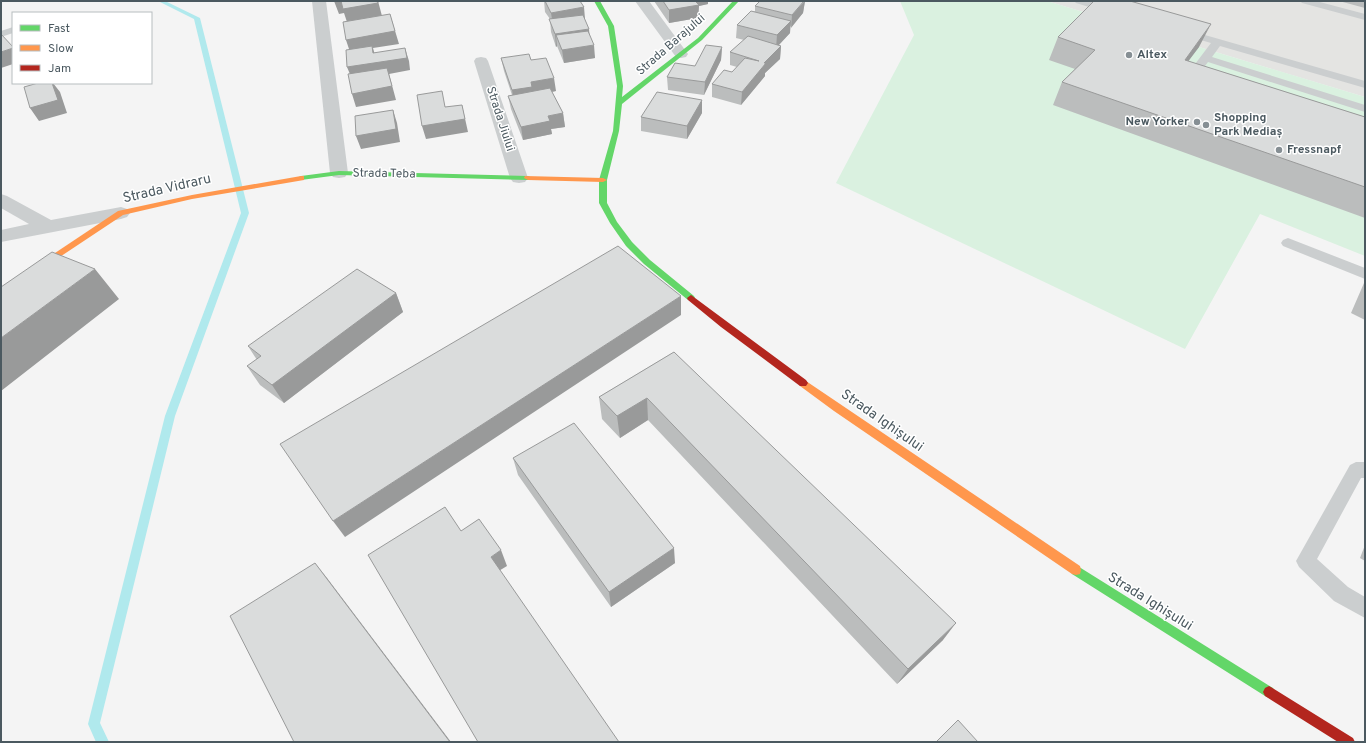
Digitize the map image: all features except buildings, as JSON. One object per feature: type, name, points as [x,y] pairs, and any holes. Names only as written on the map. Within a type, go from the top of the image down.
[{"type":"street","name":"Strada Teba","points":[[319,1],[339,173],[602,180]]},
{"type":"street","name":"Strada Ighișului","points":[[597,1],[611,26],[620,86],[616,130],[602,180],[603,203],[614,223],[629,244],[647,262],[724,325],[837,408],[1096,584],[1349,742]]},
{"type":"street","points":[[642,1],[681,54]]},
{"type":"street","name":"Strada Barajului","points":[[619,103],[700,39],[736,1]]},
{"type":"street","name":"Strada Jiului","points":[[481,61],[519,178]]},
{"type":"street","name":"Strada Vidraru","points":[[1,293],[121,212],[192,196],[339,173]]},
{"type":"street","points":[[1,200],[48,227]]},
{"type":"street","points":[[1,236],[121,212]]},
{"type":"lane","points":[[1079,1],[1123,14]]},
{"type":"lane","points":[[1304,1],[1365,17]]},
{"type":"lane","points":[[1174,29],[1365,85]]},
{"type":"lane","points":[[1,34],[12,30]]},
{"type":"lane","points":[[1214,83],[1192,76],[1217,42]]},
{"type":"lane","points":[[1205,58],[1365,109]]},
{"type":"lane","points":[[1288,243],[1365,274]]},
{"type":"lane","points":[[1365,470],[1356,470],[1306,561],[1341,594],[1365,608]]},
{"type":"shaded area","points":[[1047,1],[1365,1],[1365,97],[1199,47]]},
{"type":"green space","points":[[900,1],[1047,1],[1365,97],[1365,256],[1260,214],[1185,349],[836,183],[914,35]]},
{"type":"waterway","points":[[103,742],[94,724],[170,416],[245,213],[197,18],[161,1]]},
{"type":"traffic: fast","points":[[597,1],[611,26],[620,86],[616,131],[603,180],[603,203],[614,223],[629,244],[647,262],[691,298]]},
{"type":"traffic: fast","points":[[619,103],[700,39],[736,1]]},
{"type":"traffic: fast","points":[[301,178],[339,173],[528,178]]},
{"type":"traffic: fast","points":[[1076,570],[1269,692]]},
{"type":"traffic: slow","points":[[1,293],[121,213],[192,197],[301,178]]},
{"type":"traffic: slow","points":[[528,178],[603,180]]},
{"type":"traffic: slow","points":[[803,383],[837,408],[1076,570]]},
{"type":"traffic: jam","points":[[691,298],[724,325],[803,383]]},
{"type":"traffic: jam","points":[[1269,692],[1349,742]]},
{"type":"place","name":"Altex","points":[[1129,55]]},
{"type":"place","name":"New Yorker","points":[[1197,122]]},
{"type":"place","name":"Shopping Park Mediaș","points":[[1206,125]]},
{"type":"place","name":"Fressnapf","points":[[1279,150]]}]
